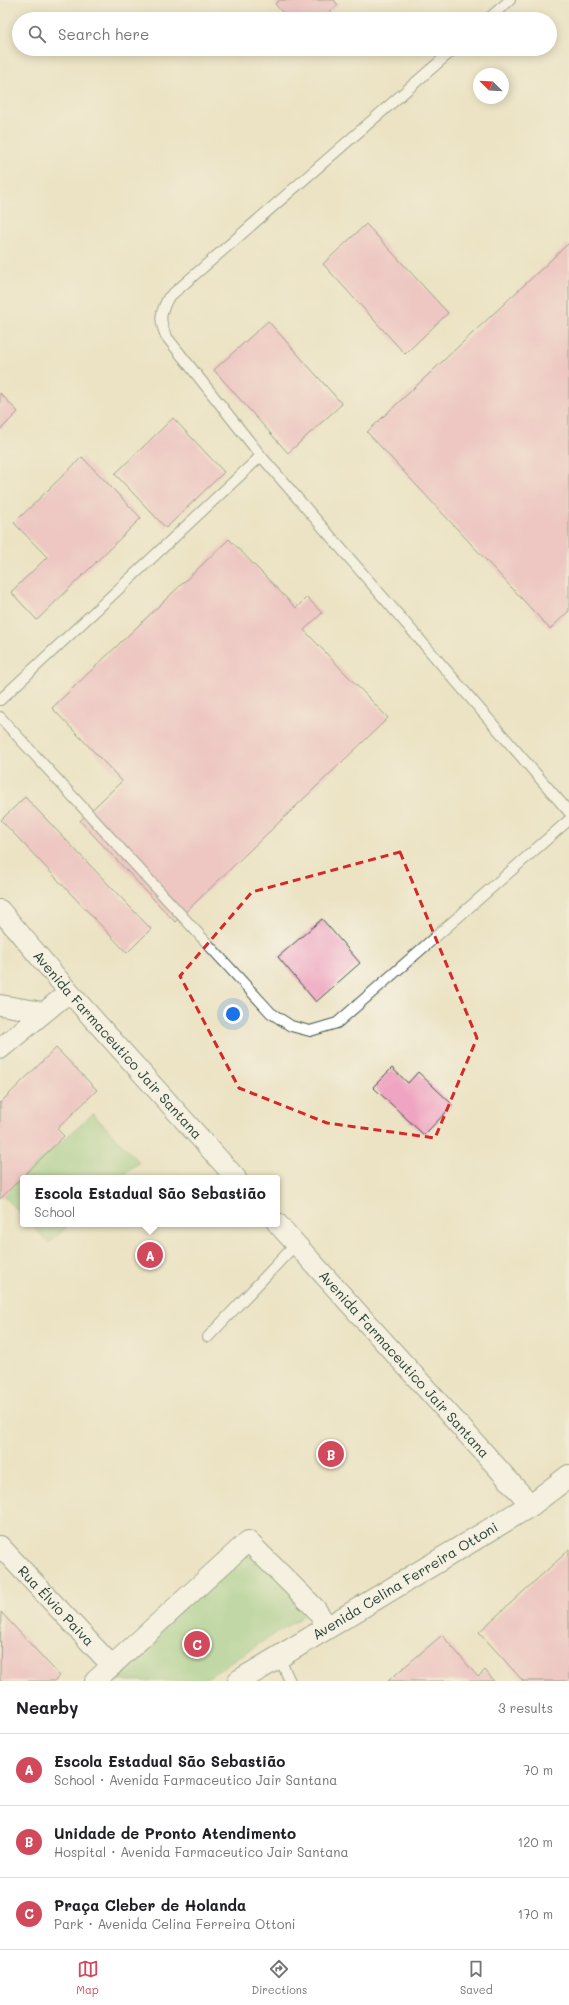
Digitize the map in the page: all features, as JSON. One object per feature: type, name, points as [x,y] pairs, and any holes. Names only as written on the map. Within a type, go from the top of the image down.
[{"type":"street","name":"Avenida Farmaceutico Jair Santana","points":[[0,910],[68,992],[233,1175]]},
{"type":"street","points":[[0,1049],[68,992]]},
{"type":"street","points":[[0,1005],[43,1012]]},
{"type":"street","name":"Avenida Farmaceutico Jair Santana","points":[[280,1226],[531,1505]]},
{"type":"street","name":"Avenida Celina Ferreira Ottoni","points":[[239,1681],[531,1505],[569,1476]]},
{"type":"street","points":[[95,1681],[248,1541],[315,1608],[328,1628]]},
{"type":"street","name":"Rua Élvio Paiva","points":[[0,1546],[112,1666]]},
{"type":"lane","points":[[496,12],[510,0]]},
{"type":"lane","points":[[446,56],[168,298],[162,311],[160,323],[166,336],[261,456],[569,812]]},
{"type":"lane","points":[[0,700],[261,456]]},
{"type":"lane","points":[[0,717],[271,1013],[291,1026],[310,1031],[337,1023],[569,820]]},
{"type":"lane","points":[[208,1337],[296,1244]]},
{"type":"lane","points":[[279,1657],[290,1681]]},
{"type":"highlighted area","points":[[400,852],[477,1038],[435,1138],[327,1123],[239,1088],[180,976],[252,892]]},
{"type":"green space","points":[[93,1114],[139,1162],[124,1175],[24,1175]]},
{"type":"green space","points":[[20,1178],[20,1213],[2,1194]]},
{"type":"green space","points":[[34,1227],[67,1227],[49,1243]]},
{"type":"green space","points":[[248,1541],[315,1608],[202,1681],[96,1681]]},
{"type":"building","points":[[280,0],[334,0],[338,5],[330,12],[282,12],[275,4]]},
{"type":"building","points":[[366,224],[448,313],[405,354],[323,264]]},
{"type":"building","points":[[569,243],[569,611],[550,629],[367,432]]},
{"type":"building","points":[[268,321],[342,404],[288,453],[214,370]]},
{"type":"building","points":[[0,393],[18,412],[0,430]]},
{"type":"building","points":[[173,418],[224,472],[166,528],[115,474]]},
{"type":"building","points":[[82,457],[141,518],[37,620],[11,592],[47,557],[14,523]]},
{"type":"building","points":[[229,539],[296,608],[307,597],[322,613],[304,630],[388,718],[175,922],[80,821],[122,781],[52,708]]},
{"type":"building","points":[[25,797],[151,929],[127,953],[1,820]]},
{"type":"building","points":[[322,919],[360,963],[316,1002],[278,957]]},
{"type":"building","points":[[56,1048],[97,1090],[57,1129],[64,1136],[24,1175],[20,1175],[20,1179],[0,1199],[0,1103]]},
{"type":"building","points":[[392,1068],[408,1083],[418,1072],[453,1105],[424,1135],[373,1087]]},
{"type":"building","points":[[569,1550],[569,1679],[567,1681],[523,1681],[479,1632]]},
{"type":"building","points":[[1,1612],[60,1676],[54,1681],[0,1681]]},
{"type":"building","points":[[442,1635],[478,1677],[485,1670],[494,1681],[388,1681]]},
{"type":"place","name":"Escola Estadual São Sebastião","points":[[150,1255]]},
{"type":"place","name":"Unidade de Pronto Atendimento","points":[[331,1454]]},
{"type":"place","name":"Praça Cleber de Holanda","points":[[197,1644]]}]
